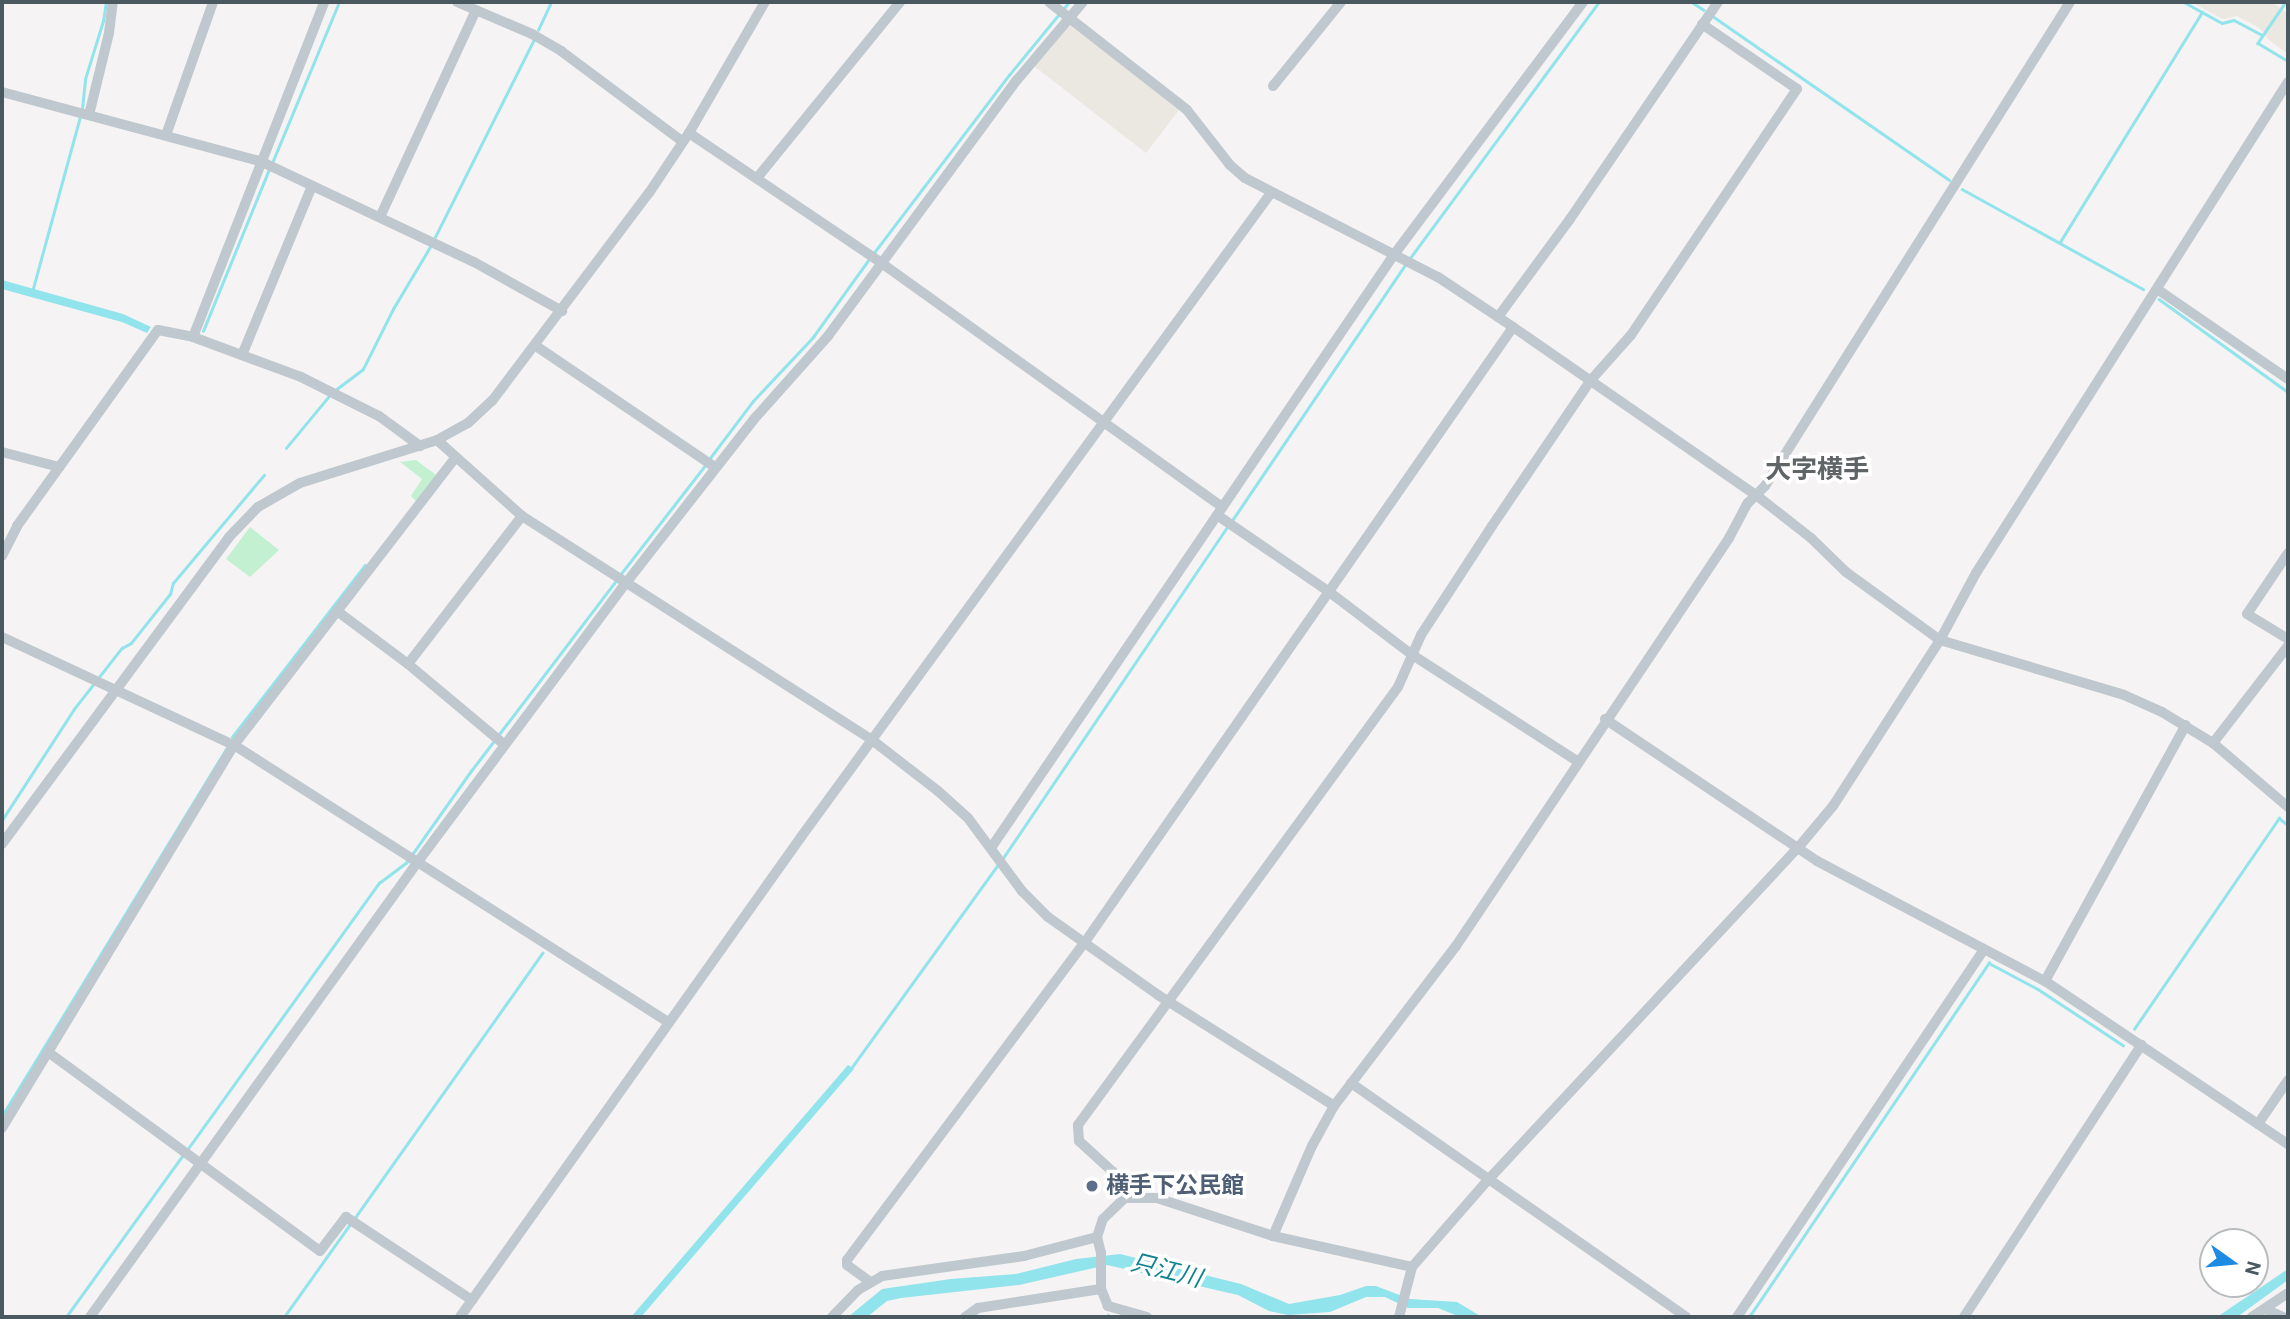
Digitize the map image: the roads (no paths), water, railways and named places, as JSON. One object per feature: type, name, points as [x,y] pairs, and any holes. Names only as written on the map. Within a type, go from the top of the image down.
[{"type":"street","points":[[89,115],[109,33],[113,2]]},
{"type":"street","points":[[166,135],[213,2]]},
{"type":"street","points":[[194,337],[268,165],[324,2]]},
{"type":"street","points":[[457,2],[532,34],[561,51],[686,138],[757,178],[1104,422],[1235,528],[1328,591],[1412,654],[1577,761]]},
{"type":"street","points":[[2,844],[229,537],[258,506],[300,483],[437,440],[468,423],[492,401],[562,311],[686,138],[765,2]]},
{"type":"street","points":[[757,178],[900,2]]},
{"type":"street","points":[[90,1317],[411,860],[716,468],[828,336],[880,262],[1083,2]]},
{"type":"street","points":[[1273,86],[1341,2]]},
{"type":"street","points":[[992,851],[1221,514],[1583,2]]},
{"type":"street","points":[[1498,317],[1570,219],[1718,2]]},
{"type":"street","points":[[1273,1236],[1312,1146],[1334,1106],[1456,946],[1605,719],[1756,495],[1765,486],[2070,2]]},
{"type":"street","points":[[1053,5],[1187,110],[1230,165],[1271,193],[1438,277],[1513,327],[1756,495],[1811,538],[1846,572],[1940,640],[2124,695],[2186,725],[2213,743],[2288,807]]},
{"type":"street","points":[[380,217],[476,10]]},
{"type":"street","points":[[1125,1198],[1113,1172],[1079,1141],[1076,1130],[1398,687],[1412,654],[1492,526],[1591,380],[1631,335],[1797,89],[1702,24]]},
{"type":"street","points":[[1399,1315],[1412,1266],[1488,1180],[1797,849],[1833,806],[1940,640],[1976,573],[2288,82]]},
{"type":"street","points":[[2,92],[268,165],[474,262],[562,311]]},
{"type":"street","points":[[243,355],[312,186]]},
{"type":"street","points":[[460,1317],[668,1022],[1271,193]]},
{"type":"street","points":[[2157,289],[2288,379]]},
{"type":"street","points":[[869,1281],[847,1265],[847,1260],[1085,942],[1513,327]]},
{"type":"street","points":[[2,556],[17,526],[158,330],[194,337],[333,393],[379,416],[420,446]]},
{"type":"street","points":[[536,346],[716,468]]},
{"type":"street","points":[[437,440],[522,516],[872,740],[939,791],[968,818],[1004,867],[1048,917],[1168,1001],[1334,1106]]},
{"type":"street","points":[[2,452],[59,467]]},
{"type":"street","points":[[2,1128],[234,745],[455,458]]},
{"type":"street","points":[[408,664],[442,624],[522,516]]},
{"type":"street","points":[[2288,553],[2248,614],[2288,639]]},
{"type":"street","points":[[337,611],[408,664],[503,743]]},
{"type":"street","points":[[2,637],[234,745],[668,1022]]},
{"type":"street","points":[[2213,743],[2288,646]]},
{"type":"street","points":[[1605,719],[1797,849],[2045,981],[2288,1144]]},
{"type":"street","points":[[2045,981],[2186,725]]},
{"type":"street","points":[[1737,1317],[1984,949]]},
{"type":"street","points":[[1964,1317],[2141,1045]]},
{"type":"street","points":[[48,1052],[320,1251],[346,1217],[472,1300]]},
{"type":"street","points":[[2258,1124],[2288,1080]]},
{"type":"street","points":[[1351,1083],[1686,1317]]},
{"type":"street","points":[[1147,1317],[1108,1306],[1101,1289],[1101,1252],[1097,1237],[1103,1219],[1125,1198],[1157,1198],[1273,1236],[1412,1266]]},
{"type":"street","points":[[832,1317],[869,1281],[902,1271],[1024,1256],[1097,1237]]},
{"type":"street","points":[[965,1317],[978,1308],[1101,1289]]},
{"type":"street","points":[[2252,1317],[2288,1293]]},
{"type":"street","points":[[2265,1309],[2283,1317]]},
{"type":"water","points":[[2,280],[123,314],[151,327],[147,333],[122,322],[2,289]]},
{"type":"water","points":[[848,1065],[854,1069],[641,1317],[631,1317]]},
{"type":"water","name":"只江川","points":[[1120,1254],[1241,1284],[1289,1304],[1376,1286],[1410,1299],[1457,1302],[1482,1317],[1460,1317],[1438,1308],[1408,1308],[1385,1297],[1366,1297],[1330,1312],[1288,1315],[1269,1311],[1238,1295],[1107,1265],[1019,1285],[901,1298],[887,1301],[867,1317],[848,1317],[882,1289],[951,1279],[1016,1274],[1076,1259]]},
{"type":"water","points":[[2288,1269],[2288,1280],[2269,1294],[2269,1282]]},
{"type":"water","points":[[2245,1298],[2263,1298],[2237,1317],[2217,1317]]},
{"type":"waterway","points":[[82,109],[85,79],[103,21],[106,2]]},
{"type":"waterway","points":[[272,163],[339,2]]},
{"type":"waterway","points":[[538,30],[551,2]]},
{"type":"waterway","points":[[873,254],[1009,75],[1069,2]]},
{"type":"waterway","points":[[1410,258],[1599,2]]},
{"type":"waterway","points":[[1692,2],[1704,10]]},
{"type":"waterway","points":[[2184,2],[2222,23],[2234,20],[2262,35]]},
{"type":"waterway","points":[[2286,2],[2258,43],[2288,61]]},
{"type":"waterway","points":[[2060,242],[2202,12]]},
{"type":"waterway","points":[[1714,17],[1949,180]]},
{"type":"waterway","points":[[435,237],[533,41]]},
{"type":"waterway","points":[[32,292],[80,116]]},
{"type":"waterway","points":[[203,331],[269,169]]},
{"type":"waterway","points":[[1962,189],[2143,289]]},
{"type":"waterway","points":[[334,391],[363,369],[393,309],[430,247]]},
{"type":"waterway","points":[[710,458],[753,401],[813,337],[869,259]]},
{"type":"waterway","points":[[1231,522],[1406,264]]},
{"type":"waterway","points":[[2159,299],[2288,392]]},
{"type":"waterway","points":[[286,448],[329,396]]},
{"type":"waterway","points":[[620,575],[706,464]]},
{"type":"waterway","points":[[99,677],[122,648],[131,643],[170,594],[173,583],[264,475]]},
{"type":"waterway","points":[[1003,858],[1227,527]]},
{"type":"waterway","points":[[232,737],[365,565]]},
{"type":"waterway","points":[[187,1150],[379,883],[406,863],[471,771],[616,581]]},
{"type":"waterway","points":[[2,820],[74,709],[95,682]]},
{"type":"waterway","points":[[2,1116],[226,749]]},
{"type":"waterway","points":[[2134,1029],[2279,818],[2288,825]]},
{"type":"waterway","points":[[852,1067],[999,863]]},
{"type":"waterway","points":[[354,1219],[542,953]]},
{"type":"waterway","points":[[1749,1317],[1989,963],[2038,989],[2123,1045]]},
{"type":"waterway","points":[[66,1317],[183,1155]]},
{"type":"waterway","points":[[284,1317],[350,1224]]},
{"type":"place","name":"横手下公民館","points":[[1092,1186]]},
{"type":"district","name":"大字横手","points":[[1817,470]]}]
